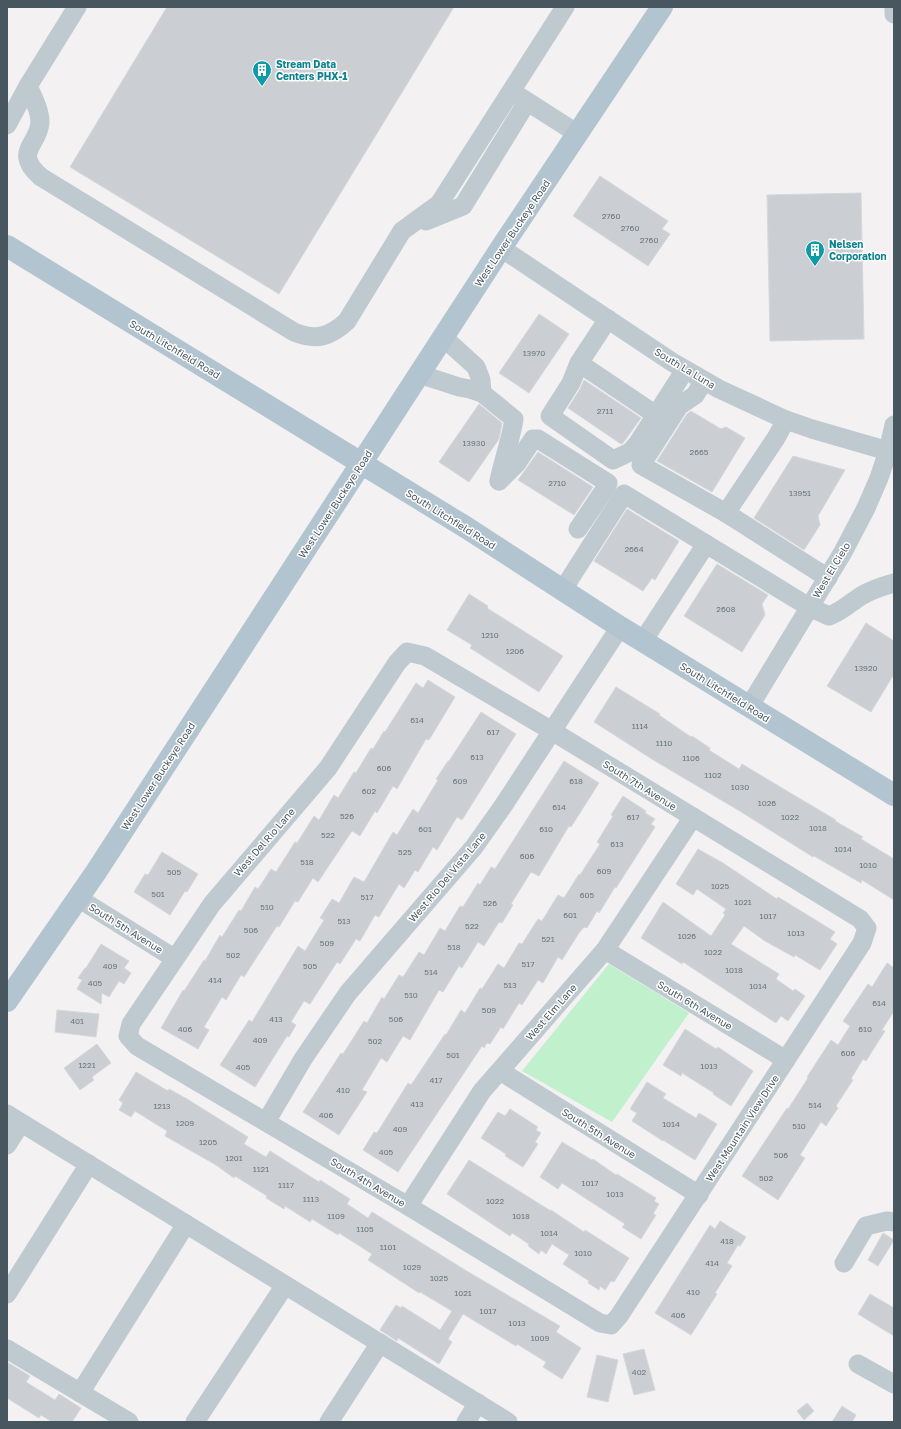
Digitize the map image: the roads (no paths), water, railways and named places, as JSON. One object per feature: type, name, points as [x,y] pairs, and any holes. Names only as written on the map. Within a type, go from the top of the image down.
[{"type":"main road","name":"West Lower Buckeye Road","points":[[7,1001],[78,898],[501,248],[662,7]]},
{"type":"main road","name":"South Litchfield Road","points":[[7,246],[467,528],[562,591],[894,795]]},
{"type":"street","points":[[7,125],[28,86],[78,7]]},
{"type":"street","points":[[28,86],[38,110],[40,121],[39,129],[28,152],[28,160],[32,169],[55,185],[299,334],[314,338],[330,334],[347,321],[402,231],[439,204],[564,7]]},
{"type":"street","points":[[894,7],[894,14]]},
{"type":"street","points":[[7,104],[28,86]]},
{"type":"street","points":[[511,91],[578,134]]},
{"type":"street","points":[[402,231],[463,206],[528,102]]},
{"type":"street","name":"South La Luna","points":[[501,248],[685,370],[719,389],[786,420],[888,451]]},
{"type":"street","points":[[608,319],[579,363],[571,383],[550,416],[613,460],[630,452],[638,443],[685,370]]},
{"type":"street","points":[[443,337],[476,367],[482,380],[482,394]]},
{"type":"street","points":[[579,363],[656,415]]},
{"type":"street","points":[[419,374],[482,394],[514,419],[499,481],[517,464],[535,438],[608,484],[578,529]]},
{"type":"street","points":[[704,381],[695,395],[679,406],[641,465],[726,513],[828,578]]},
{"type":"street","points":[[726,513],[776,438],[786,420]]},
{"type":"street","name":"West El Cielo","points":[[749,707],[828,578],[866,508],[879,478],[888,451],[894,425]]},
{"type":"street","points":[[562,591],[624,494],[809,607],[829,616],[838,614],[862,596],[880,587],[894,583]]},
{"type":"street","points":[[643,641],[706,544]]},
{"type":"street","name":"West Rio Del Vista Lane","points":[[266,1122],[303,1059],[348,993],[474,847],[503,806],[620,627]]},
{"type":"street","name":"South 7th Avenue","points":[[407,652],[425,656],[552,731],[860,919],[867,928]]},
{"type":"street","name":"West Del Rio Lane","points":[[128,1036],[131,1024],[174,958],[212,904],[328,768],[397,663],[407,652]]},
{"type":"street","name":"West Elm Lane","points":[[408,1206],[482,1091],[605,950],[693,817]]},
{"type":"street","name":"South 5th Avenue","points":[[78,898],[174,958]]},
{"type":"street","name":"West Mountain View Drive","points":[[611,1325],[619,1316],[862,943],[867,928]]},
{"type":"street","name":"South 6th Avenue","points":[[605,950],[786,1060]]},
{"type":"street","name":"South 4th Avenue","points":[[128,1036],[137,1046],[408,1206],[600,1323],[611,1325]]},
{"type":"street","name":"South 5th Avenue","points":[[500,1071],[699,1194]]},
{"type":"street","points":[[7,1145],[14,1119],[508,1422]]},
{"type":"street","points":[[7,1294],[89,1164]]},
{"type":"street","points":[[844,1262],[866,1226],[894,1222]]},
{"type":"street","points":[[80,1393],[186,1224]]},
{"type":"street","points":[[195,1422],[285,1285]]},
{"type":"street","points":[[329,1422],[380,1343]]},
{"type":"street","points":[[7,1349],[129,1422]]},
{"type":"street","points":[[858,1364],[894,1384]]},
{"type":"street","points":[[466,1422],[478,1403]]},
{"type":"place","name":"Stream Data Centers PHX-1","points":[[262,87]]},
{"type":"place","name":"Nelsen Corporation","points":[[815,267]]}]
